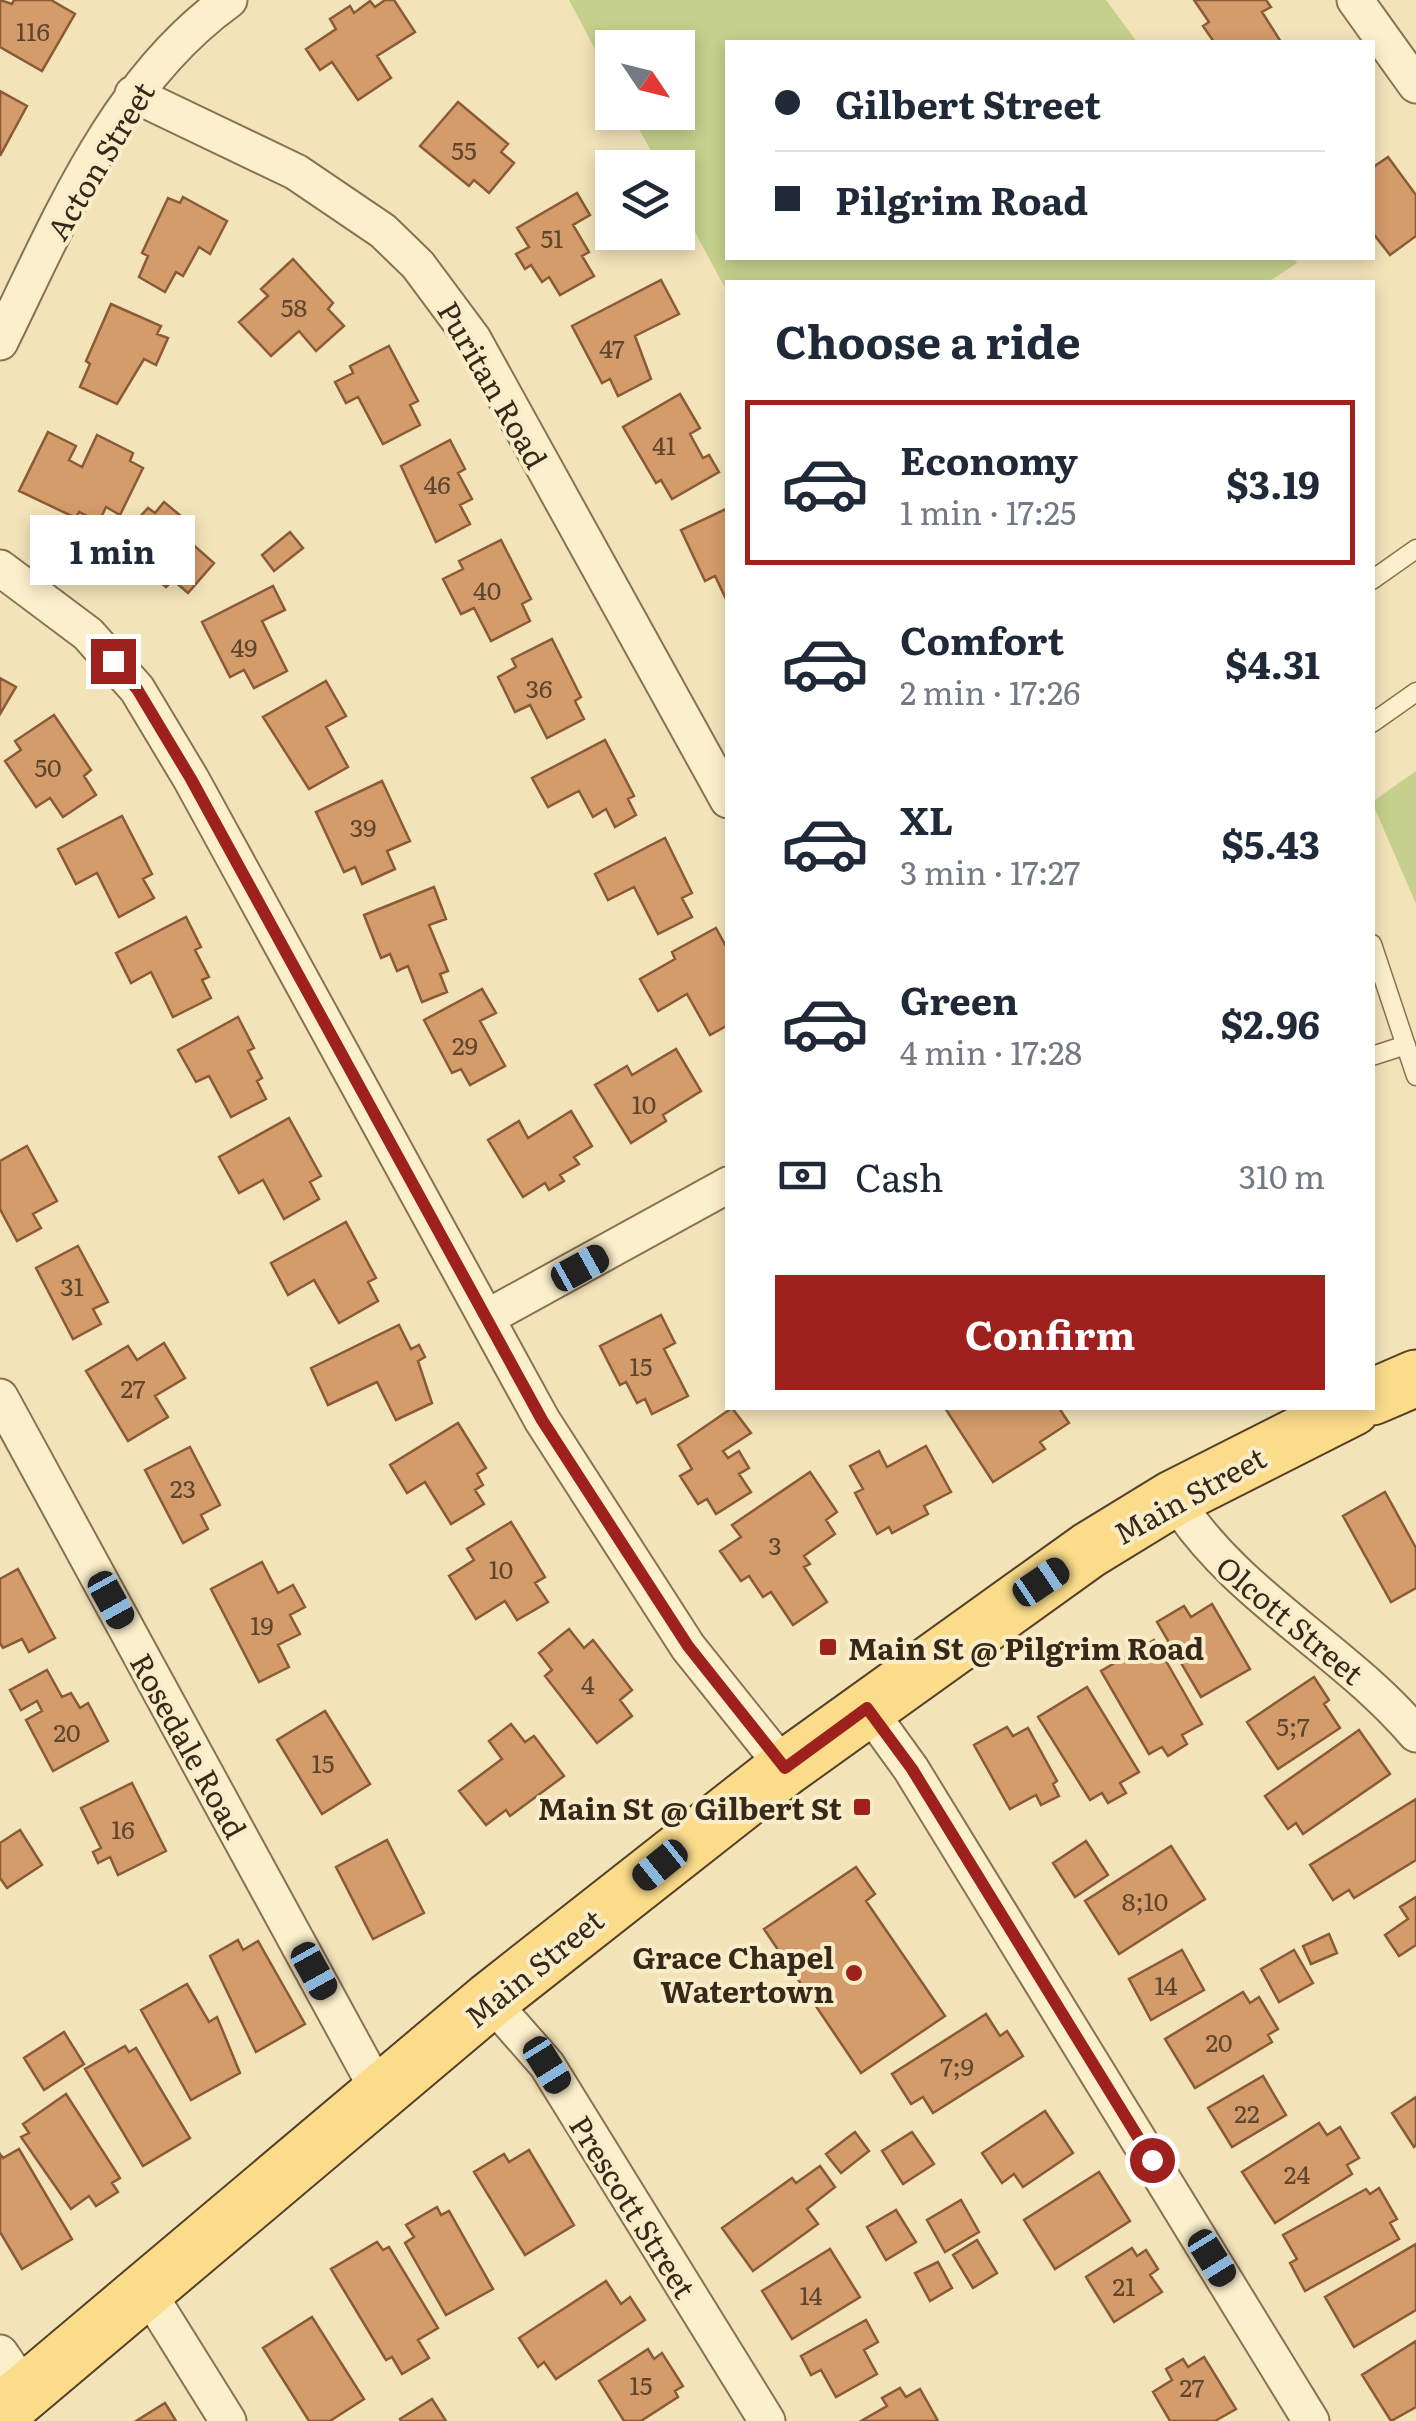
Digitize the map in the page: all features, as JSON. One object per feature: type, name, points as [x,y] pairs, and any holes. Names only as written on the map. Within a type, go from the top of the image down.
[{"type":"main road","points":[[1375,1396],[1416,1378]]},
{"type":"main road","name":"Main Street","points":[[8,2385],[147,2290],[490,2000],[867,1708],[1031,1589],[1174,1498],[1348,1410]]},
{"type":"street","name":"Acton Street","points":[[0,342],[64,212],[132,94],[179,40],[229,0]]},
{"type":"street","points":[[1355,0],[1416,85]]},
{"type":"street","name":"Puritan Road","points":[[132,94],[296,172],[384,230],[418,265],[472,339],[725,795]]},
{"type":"street","points":[[0,568],[88,634],[137,689],[191,779],[486,1318],[643,1582],[785,1768]]},
{"type":"street","points":[[486,1318],[725,1187]]},
{"type":"street","name":"Rosedale Road","points":[[0,1397],[380,2092]]},
{"type":"street","name":"Olcott Street","points":[[1174,1498],[1211,1552],[1354,1670],[1416,1734]]},
{"type":"street","points":[[867,1708],[912,1769],[1312,2421]]},
{"type":"street","name":"Prescott Street","points":[[490,2000],[547,2065],[767,2421]]},
{"type":"street","points":[[147,2290],[228,2421]]},
{"type":"lane","points":[[1375,578],[1416,550]]},
{"type":"lane","points":[[1375,721],[1416,692]]},
{"type":"lane","points":[[1375,953],[1416,1076]]},
{"type":"lane","points":[[1375,1055],[1406,1044]]},
{"type":"green space","points":[[569,0],[1106,0],[1136,40],[725,40],[725,260],[1297,263],[1271,280],[725,280],[725,288],[695,232],[695,150],[651,150],[639,130],[695,130],[695,30],[595,30],[595,49]]},
{"type":"green space","points":[[1416,771],[1416,904],[1375,809],[1375,800]]},
{"type":"building","points":[[0,0],[12,4],[14,0],[51,0],[75,14],[42,71],[0,47]]},
{"type":"building","points":[[385,0],[394,0],[415,32],[377,56],[391,78],[358,100],[332,62],[320,70],[306,49],[336,29],[330,19],[350,6],[354,13],[370,1],[375,7]]},
{"type":"building","points":[[1194,0],[1266,0],[1271,7],[1262,12],[1280,40],[1213,40],[1203,26],[1209,22]]},
{"type":"building","points":[[0,91],[27,106],[0,156]]},
{"type":"building","points":[[458,102],[508,144],[501,152],[514,163],[489,193],[474,180],[469,186],[420,146]]},
{"type":"building","points":[[1388,157],[1416,195],[1416,236],[1390,255],[1375,236],[1375,166]]},
{"type":"building","points":[[577,193],[590,215],[573,225],[589,252],[582,256],[594,276],[560,295],[549,277],[542,282],[531,265],[525,269],[516,254],[529,247],[517,228]]},
{"type":"building","points":[[183,197],[227,221],[210,254],[199,247],[183,276],[176,272],[165,292],[139,277],[148,256],[142,253],[168,198],[180,203]]},
{"type":"building","points":[[293,259],[333,303],[328,309],[344,326],[316,351],[299,331],[271,356],[239,322],[268,296],[261,289]]},
{"type":"building","points":[[661,280],[679,314],[635,336],[651,379],[618,396],[610,379],[602,383],[572,326]]},
{"type":"building","points":[[111,304],[161,326],[157,334],[168,338],[156,365],[144,359],[117,404],[80,387],[90,364],[86,361]]},
{"type":"building","points":[[389,346],[418,401],[410,405],[420,425],[383,444],[358,397],[346,403],[335,382],[353,373],[350,366]]},
{"type":"building","points":[[680,394],[700,428],[690,434],[703,458],[709,455],[719,472],[672,499],[661,480],[656,483],[623,427]]},
{"type":"building","points":[[48,432],[76,446],[69,460],[82,467],[97,435],[133,453],[130,461],[143,468],[120,515],[106,507],[99,522],[79,512],[76,518],[19,491]]},
{"type":"building","points":[[450,440],[465,469],[458,473],[472,499],[460,505],[470,524],[436,542],[401,466]]},
{"type":"building","points":[[164,502],[182,517],[173,527],[214,563],[188,593],[173,580],[166,587],[116,543],[148,508],[155,513]]},
{"type":"building","points":[[725,509],[725,597],[715,576],[705,581],[681,530]]},
{"type":"building","points":[[290,532],[303,548],[274,571],[262,555]]},
{"type":"building","points":[[501,540],[531,599],[522,604],[530,621],[491,641],[474,608],[461,614],[443,579],[463,569],[459,561]]},
{"type":"building","points":[[273,586],[285,610],[262,621],[287,671],[254,688],[244,670],[230,677],[202,622]]},
{"type":"building","points":[[552,639],[581,697],[575,701],[584,719],[547,738],[530,705],[515,712],[498,677],[516,667],[512,659]]},
{"type":"building","points":[[0,678],[16,687],[0,714]]},
{"type":"building","points":[[326,681],[346,716],[326,727],[348,767],[309,789],[263,717]]},
{"type":"building","points":[[54,715],[91,770],[84,776],[96,795],[63,817],[50,798],[36,807],[5,761],[21,750],[15,741]]},
{"type":"building","points":[[605,740],[634,796],[628,799],[636,815],[615,827],[606,809],[593,817],[579,791],[548,807],[532,778]]},
{"type":"building","points":[[382,781],[410,841],[387,851],[395,869],[362,884],[355,867],[344,872],[316,812]]},
{"type":"building","points":[[122,816],[152,874],[143,879],[154,898],[119,917],[97,873],[76,884],[58,849]]},
{"type":"building","points":[[665,838],[692,893],[682,898],[692,917],[658,934],[634,887],[608,900],[595,874]]},
{"type":"building","points":[[434,887],[446,919],[429,925],[448,971],[440,974],[447,992],[422,1002],[408,966],[397,971],[390,954],[381,958],[364,915]]},
{"type":"building","points":[[186,917],[201,947],[195,950],[209,977],[202,980],[211,998],[173,1017],[151,972],[131,983],[116,953]]},
{"type":"building","points":[[716,928],[725,944],[725,1027],[710,1035],[687,994],[658,1011],[640,979],[675,959],[672,952]]},
{"type":"building","points":[[482,989],[496,1013],[480,1021],[505,1066],[470,1085],[461,1069],[452,1073],[424,1020]]},
{"type":"building","points":[[238,1017],[254,1048],[248,1051],[262,1078],[257,1081],[266,1099],[231,1117],[209,1076],[196,1082],[178,1050]]},
{"type":"building","points":[[676,1049],[701,1091],[663,1115],[666,1121],[631,1143],[595,1085],[627,1066],[632,1075]]},
{"type":"building","points":[[571,1111],[592,1146],[574,1157],[579,1164],[560,1175],[564,1181],[549,1190],[545,1183],[523,1197],[488,1140],[519,1121],[528,1138]]},
{"type":"building","points":[[289,1118],[321,1176],[310,1182],[319,1199],[284,1219],[263,1180],[239,1193],[219,1157]]},
{"type":"building","points":[[27,1146],[57,1201],[33,1214],[41,1228],[17,1241],[0,1209],[0,1161]]},
{"type":"building","points":[[346,1222],[376,1278],[368,1282],[378,1301],[339,1323],[314,1280],[288,1295],[271,1263]]},
{"type":"building","points":[[78,1246],[108,1302],[93,1309],[101,1324],[73,1339],[36,1268]]},
{"type":"building","points":[[661,1315],[675,1343],[664,1349],[688,1396],[652,1414],[645,1399],[637,1403],[626,1382],[620,1385],[600,1346]]},
{"type":"building","points":[[399,1325],[411,1349],[419,1345],[425,1357],[418,1361],[432,1403],[396,1420],[377,1382],[328,1405],[311,1368]]},
{"type":"building","points":[[164,1343],[185,1378],[155,1396],[168,1417],[128,1441],[86,1371],[128,1346],[137,1360]]},
{"type":"building","points":[[734,1410],[751,1433],[723,1451],[728,1458],[739,1451],[749,1468],[739,1474],[751,1492],[716,1514],[707,1499],[698,1504],[680,1476],[692,1469],[678,1445]]},
{"type":"building","points":[[946,1410],[1060,1410],[1069,1423],[1040,1442],[1045,1449],[993,1482]]},
{"type":"building","points":[[458,1423],[486,1468],[477,1474],[483,1485],[475,1490],[484,1504],[451,1524],[425,1482],[407,1493],[390,1465]]},
{"type":"building","points":[[926,1446],[951,1492],[924,1506],[928,1514],[892,1533],[889,1527],[877,1534],[855,1493],[863,1489],[850,1466],[879,1451],[887,1467]]},
{"type":"building","points":[[190,1447],[220,1505],[201,1515],[208,1529],[183,1543],[145,1470]]},
{"type":"building","points":[[810,1472],[837,1512],[826,1520],[835,1534],[804,1556],[810,1564],[804,1567],[827,1602],[793,1625],[771,1592],[763,1597],[749,1576],[741,1581],[720,1551],[741,1537],[732,1525]]},
{"type":"building","points":[[1385,1492],[1416,1548],[1416,1588],[1391,1602],[1343,1516]]},
{"type":"building","points":[[511,1522],[545,1577],[535,1583],[548,1602],[517,1620],[505,1601],[476,1619],[449,1576],[474,1560],[467,1549]]},
{"type":"building","points":[[262,1562],[278,1593],[293,1585],[305,1607],[290,1615],[300,1634],[278,1645],[289,1667],[259,1682],[211,1589]]},
{"type":"building","points":[[18,1569],[55,1638],[29,1652],[22,1639],[3,1648],[0,1643],[0,1579]]},
{"type":"building","points":[[1212,1604],[1250,1669],[1201,1697],[1157,1622],[1184,1606],[1191,1617]]},
{"type":"building","points":[[569,1629],[584,1648],[593,1640],[632,1690],[620,1700],[632,1716],[597,1743],[545,1676],[552,1670],[539,1653]]},
{"type":"building","points":[[1154,1640],[1202,1724],[1182,1735],[1187,1744],[1168,1756],[1162,1747],[1149,1754],[1101,1671]]},
{"type":"building","points":[[47,1670],[62,1697],[71,1693],[80,1708],[88,1703],[108,1741],[53,1771],[26,1720],[42,1711],[37,1701],[21,1710],[10,1690]]},
{"type":"building","points":[[1314,1677],[1329,1700],[1324,1704],[1340,1728],[1278,1769],[1247,1722]]},
{"type":"building","points":[[1087,1687],[1139,1772],[1120,1783],[1126,1793],[1108,1803],[1102,1793],[1090,1800],[1038,1717]]},
{"type":"building","points":[[325,1711],[370,1784],[322,1814],[277,1740]]},
{"type":"building","points":[[511,1724],[525,1742],[534,1736],[564,1776],[510,1816],[506,1810],[486,1825],[459,1791],[502,1759],[489,1741]]},
{"type":"building","points":[[1007,1727],[1013,1736],[1028,1728],[1057,1781],[1053,1784],[1059,1796],[1041,1805],[1036,1795],[1010,1809],[974,1745]]},
{"type":"building","points":[[1359,1730],[1390,1774],[1303,1834],[1296,1823],[1288,1829],[1265,1796]]},
{"type":"building","points":[[132,1783],[166,1851],[118,1875],[110,1857],[98,1863],[93,1852],[101,1848],[81,1808]]},
{"type":"building","points":[[1416,1799],[1416,1860],[1354,1898],[1349,1890],[1333,1900],[1310,1865]]},
{"type":"building","points":[[20,1830],[42,1865],[7,1888],[0,1878],[0,1843]]},
{"type":"building","points":[[387,1840],[424,1913],[373,1939],[336,1867]]},
{"type":"building","points":[[1086,1841],[1108,1875],[1075,1897],[1053,1863]]},
{"type":"building","points":[[1171,1846],[1205,1899],[1119,1954],[1085,1901]]},
{"type":"building","name":"Grace Chapel Watertown","points":[[856,1867],[875,1894],[866,1901],[945,2016],[861,2073],[764,1929]]},
{"type":"building","points":[[1416,1897],[1416,1945],[1399,1956],[1385,1935],[1408,1919],[1400,1907]]},
{"type":"building","points":[[1329,1934],[1337,1953],[1311,1964],[1303,1946]]},
{"type":"building","points":[[238,1940],[243,1950],[258,1941],[305,2024],[256,2052],[210,1956]]},
{"type":"building","points":[[1182,1950],[1204,1990],[1151,2020],[1129,1979]]},
{"type":"building","points":[[1294,1950],[1313,1983],[1279,2002],[1261,1969]]},
{"type":"building","points":[[187,1984],[209,2022],[217,2017],[240,2073],[191,2100],[141,2010]]},
{"type":"building","points":[[1243,1992],[1250,2003],[1259,1997],[1278,2029],[1268,2035],[1272,2042],[1195,2088],[1165,2039]]},
{"type":"building","points":[[986,2014],[1000,2036],[1007,2031],[1023,2056],[933,2113],[923,2097],[911,2104],[892,2074]]},
{"type":"building","points":[[64,2032],[84,2064],[44,2090],[24,2058]]},
{"type":"building","points":[[125,2046],[129,2052],[136,2048],[190,2138],[143,2166],[85,2069]]},
{"type":"building","points":[[1263,2076],[1286,2115],[1232,2147],[1208,2108]]},
{"type":"building","points":[[66,2094],[120,2178],[112,2183],[118,2192],[96,2206],[89,2196],[71,2209],[21,2137],[29,2133],[23,2124]]},
{"type":"building","points":[[1416,2097],[1416,2145],[1414,2147],[1392,2113]]},
{"type":"building","points":[[1045,2111],[1073,2153],[1023,2187],[1014,2174],[1002,2183],[982,2153]]},
{"type":"building","points":[[1319,2123],[1327,2135],[1340,2127],[1359,2158],[1347,2165],[1352,2174],[1275,2223],[1242,2172]]},
{"type":"building","points":[[855,2132],[869,2151],[841,2173],[826,2154]]},
{"type":"building","points":[[912,2132],[934,2164],[903,2184],[882,2151]]},
{"type":"building","points":[[19,2149],[72,2239],[22,2269],[0,2232],[0,2154],[3,2158]]},
{"type":"building","points":[[529,2150],[574,2225],[525,2255],[474,2172],[504,2154],[509,2162]]},
{"type":"building","points":[[820,2166],[835,2187],[807,2209],[818,2224],[753,2271],[722,2228],[792,2178],[796,2183]]},
{"type":"building","points":[[1099,2172],[1130,2221],[1055,2269],[1024,2220]]},
{"type":"building","points":[[1379,2188],[1397,2219],[1390,2223],[1399,2239],[1305,2291],[1290,2263],[1297,2259],[1283,2235],[1366,2189],[1370,2194]]},
{"type":"building","points":[[961,2200],[979,2232],[945,2252],[927,2220]]},
{"type":"building","points":[[437,2207],[441,2215],[449,2211],[493,2289],[446,2315],[405,2243],[414,2237],[406,2225]]},
{"type":"building","points":[[896,2210],[916,2242],[886,2260],[867,2227]]},
{"type":"building","points":[[977,2240],[997,2273],[973,2288],[953,2255]]},
{"type":"building","points":[[377,2242],[383,2250],[389,2247],[438,2328],[418,2340],[429,2358],[402,2374],[392,2357],[386,2360],[331,2269]]},
{"type":"building","points":[[1416,2244],[1416,2310],[1354,2347],[1325,2297]]},
{"type":"building","points":[[1132,2248],[1137,2256],[1146,2250],[1158,2269],[1150,2275],[1162,2292],[1114,2322],[1086,2277]]},
{"type":"building","points":[[830,2249],[860,2297],[792,2339],[762,2291]]},
{"type":"building","points":[[938,2262],[952,2288],[930,2301],[915,2273]]},
{"type":"building","points":[[606,2281],[621,2304],[630,2297],[645,2320],[556,2379],[544,2362],[538,2367],[519,2338]]},
{"type":"building","points":[[312,2317],[364,2399],[330,2421],[309,2421],[263,2348]]},
{"type":"building","points":[[866,2320],[878,2342],[864,2350],[877,2374],[836,2397],[821,2370],[811,2375],[801,2356]]},
{"type":"building","points":[[1416,2341],[1416,2407],[1391,2421],[1362,2375]]},
{"type":"building","points":[[648,2349],[654,2359],[662,2353],[683,2386],[675,2391],[678,2397],[641,2421],[624,2421],[599,2381]]},
{"type":"building","points":[[1204,2357],[1236,2409],[1215,2421],[1170,2421],[1153,2392],[1172,2380],[1166,2369],[1183,2359],[1188,2367]]},
{"type":"building","points":[[900,2388],[906,2397],[920,2389],[938,2421],[861,2421],[887,2406],[882,2398]]},
{"type":"building","points":[[432,2399],[446,2421],[401,2421],[400,2419]]},
{"type":"building","points":[[165,2403],[176,2421],[136,2421]]},
{"type":"place","name":"Main St @ Pilgrim Road","points":[[828,1647]]},
{"type":"place","name":"Main St @ Gilbert St","points":[[862,1807]]},
{"type":"place","name":"Grace Chapel Watertown","points":[[854,1973]]},
{"type":"route","points":[[113,661],[137,689],[191,779],[542,1420],[643,1582],[688,1646],[785,1768],[867,1708],[912,1769],[1152,2160]]}]
